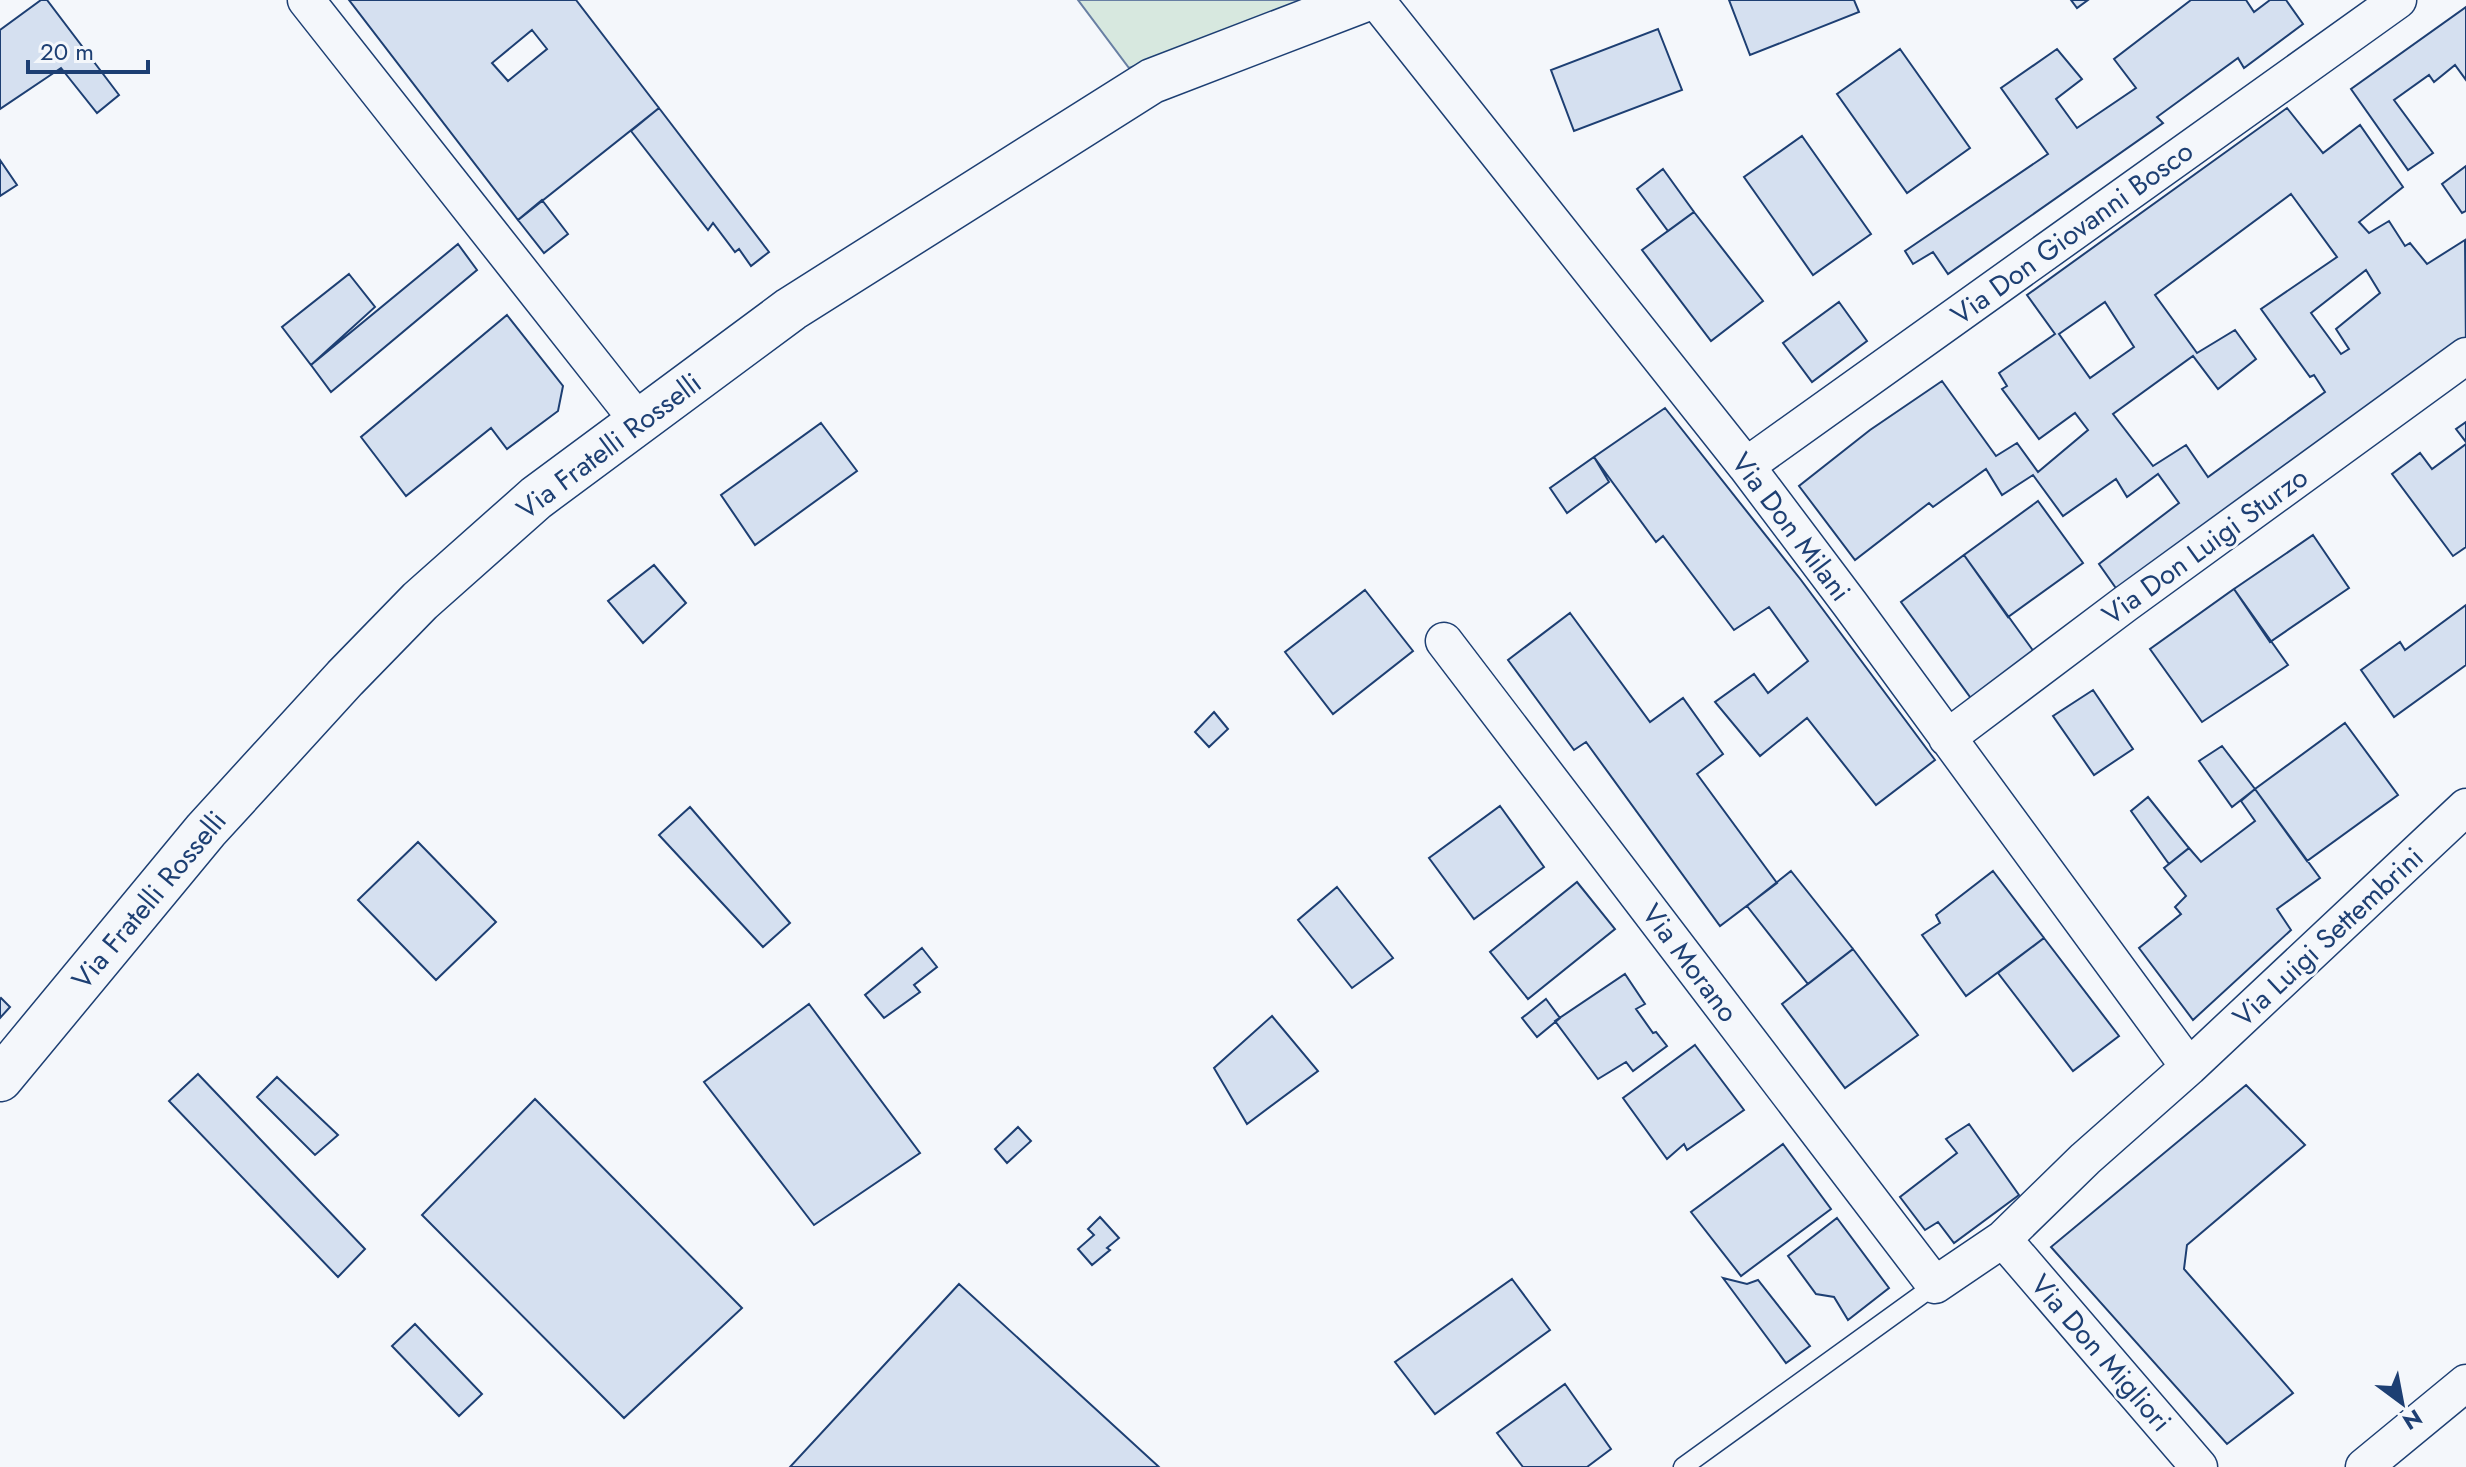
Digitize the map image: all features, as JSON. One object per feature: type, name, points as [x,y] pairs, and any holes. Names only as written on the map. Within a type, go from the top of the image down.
[{"type":"main road","name":"Via Fratelli Rosselli","points":[[0,1079],[206,830],[420,601],[536,498],[791,309],[1152,81],[1363,0]]},
{"type":"street","points":[[306,0],[639,422]]},
{"type":"street","name":"Via Don Milani","points":[[1376,0],[1746,466],[2189,1067]]},
{"type":"street","name":"Via Don Giovanni Bosco","points":[[1746,466],[2398,0]]},
{"type":"street","name":"Via Don Luigi Sturzo","points":[[1947,738],[2125,604],[2466,356]]},
{"type":"street","name":"Via Morano","points":[[1444,641],[1935,1285]]},
{"type":"street","name":"Via Luigi Settembrini","points":[[1935,1285],[2003,1239],[2085,1159],[2459,828]]},
{"type":"street","name":"Via Don Migliori","points":[[2003,1239],[2199,1467]]},
{"type":"street","points":[[2364,1467],[2466,1383]]},
{"type":"lane","points":[[1683,1467],[1935,1285]]},
{"type":"shaded area","points":[[1078,0],[1322,0],[1129,68]]},
{"type":"building","points":[[41,0],[47,0],[119,95],[97,113],[61,68],[0,109],[0,30]]},
{"type":"building","points":[[349,0],[576,0],[659,108],[518,220]],"holes":[[[532,30],[547,49],[508,81],[492,63]]]},
{"type":"building","points":[[1729,0],[1854,0],[1859,12],[1750,55]]},
{"type":"building","points":[[2071,0],[2088,0],[2077,8]]},
{"type":"building","points":[[2191,0],[2246,0],[2254,12],[2270,0],[2286,0],[2303,24],[2244,68],[2238,58],[2157,117],[2163,123],[1948,274],[1933,252],[1913,264],[1905,251],[2048,154],[2001,88],[2057,49],[2082,79],[2056,99],[2077,128],[2136,88],[2114,59]]},
{"type":"building","points":[[2466,7],[2466,80],[2455,65],[2434,82],[2429,75],[2394,100],[2433,153],[2408,170],[2351,89]]},
{"type":"building","points":[[1658,29],[1682,90],[1574,131],[1551,70]]},
{"type":"building","points":[[1900,49],[1970,148],[1907,193],[1837,94]]},
{"type":"building","points":[[659,108],[769,252],[751,266],[739,249],[735,252],[713,223],[708,230],[631,131]]},
{"type":"building","points":[[2287,108],[2323,153],[2360,125],[2403,187],[2359,222],[2369,233],[2389,221],[2405,246],[2410,243],[2427,264],[2465,240],[2466,351],[2118,591],[2099,564],[2179,503],[2158,474],[2127,497],[2116,479],[2063,516],[2033,475],[2002,495],[1986,469],[1933,507],[1929,503],[1855,560],[1799,486],[1870,430],[1942,381],[1996,456],[2017,443],[2038,472],[2088,430],[2075,413],[2039,439],[2002,389],[2007,386],[1999,373],[2055,334],[2027,295]],"holes":[[[2291,194],[2337,257],[2261,309],[2310,377],[2314,375],[2325,392],[2208,477],[2186,445],[2153,466],[2113,414],[2193,356],[2218,389],[2256,359],[2235,330],[2197,353],[2155,295]],[[2366,270],[2380,293],[2336,329],[2349,349],[2341,354],[2311,313]],[[2105,302],[2134,347],[2090,378],[2059,334]]]},
{"type":"building","points":[[1802,136],[1871,234],[1813,275],[1744,177]]},
{"type":"building","points":[[0,160],[17,185],[0,196]]},
{"type":"building","points":[[2466,166],[2466,211],[2462,213],[2442,184]]},
{"type":"building","points":[[1663,169],[1694,212],[1668,231],[1637,189]]},
{"type":"building","points":[[542,200],[568,234],[544,253],[518,220]]},
{"type":"building","points":[[1694,212],[1763,301],[1711,341],[1642,250]]},
{"type":"building","points":[[458,244],[477,270],[331,392],[311,365]]},
{"type":"building","points":[[349,274],[375,307],[311,365],[282,327]]},
{"type":"building","points":[[1839,302],[1867,341],[1812,382],[1783,343]]},
{"type":"building","points":[[507,315],[563,386],[558,411],[507,449],[491,428],[406,496],[361,437]]},
{"type":"building","points":[[1665,408],[1801,580],[1935,760],[1876,805],[1807,718],[1760,756],[1715,702],[1754,674],[1768,693],[1808,661],[1769,607],[1734,630],[1663,536],[1656,542],[1594,457]]},
{"type":"building","points":[[2466,422],[2466,442],[2456,429]]},
{"type":"building","points":[[821,423],[857,471],[755,545],[721,495]]},
{"type":"building","points":[[2466,444],[2466,547],[2453,556],[2392,474],[2420,453],[2432,469]]},
{"type":"building","points":[[1594,457],[1609,482],[1567,513],[1550,488]]},
{"type":"building","points":[[2038,501],[2083,563],[2008,617],[1964,555]]},
{"type":"building","points":[[2313,535],[2349,588],[2270,642],[2234,589]]},
{"type":"building","points":[[1964,555],[2037,656],[1973,701],[1901,602]]},
{"type":"building","points":[[654,565],[686,603],[643,643],[608,601]]},
{"type":"building","points":[[2234,589],[2288,665],[2202,722],[2150,649]]},
{"type":"building","points":[[1365,590],[1413,651],[1333,714],[1285,652]]},
{"type":"building","points":[[2466,605],[2466,665],[2394,717],[2361,670],[2400,642],[2405,650]]},
{"type":"building","points":[[1570,613],[1650,722],[1683,698],[1723,754],[1697,774],[1777,883],[1720,926],[1586,742],[1574,750],[1508,660]]},
{"type":"building","points":[[2093,690],[2133,749],[2094,775],[2053,716]]},
{"type":"building","points":[[1214,712],[1228,729],[1209,747],[1195,732]]},
{"type":"building","points":[[2345,723],[2398,795],[2307,861],[2255,789]]},
{"type":"building","points":[[2222,746],[2255,789],[2232,807],[2199,761]]},
{"type":"building","points":[[2255,789],[2320,878],[2277,909],[2291,930],[2193,1020],[2139,948],[2181,914],[2175,907],[2186,896],[2164,868],[2189,848],[2201,862],[2255,821],[2241,801]]},
{"type":"building","points":[[2148,797],[2189,848],[2169,864],[2131,811]]},
{"type":"building","points":[[1500,806],[1544,867],[1474,919],[1429,858]]},
{"type":"building","points":[[690,807],[790,923],[763,947],[659,835]]},
{"type":"building","points":[[418,842],[496,922],[436,980],[358,900]]},
{"type":"building","points":[[1791,871],[1853,949],[1808,984],[1747,906]]},
{"type":"building","points":[[1993,871],[2044,938],[1966,996],[1922,935],[1940,923],[1936,915]]},
{"type":"building","points":[[1577,882],[1615,929],[1528,999],[1490,952]]},
{"type":"building","points":[[1337,887],[1393,958],[1352,988],[1298,920]]},
{"type":"building","points":[[2044,938],[2119,1036],[2073,1071],[1998,973]]},
{"type":"building","points":[[922,948],[937,967],[914,985],[920,992],[884,1018],[865,995]]},
{"type":"building","points":[[1853,949],[1918,1035],[1845,1088],[1782,1004]]},
{"type":"building","points":[[1625,974],[1645,1004],[1636,1009],[1667,1046],[1633,1071],[1626,1062],[1598,1079],[1555,1021]]},
{"type":"building","points":[[0,999],[10,1007],[0,1018]]},
{"type":"building","points":[[1546,999],[1560,1018],[1537,1037],[1522,1018]]},
{"type":"building","points":[[809,1004],[920,1153],[814,1225],[704,1082]]},
{"type":"building","points":[[1272,1016],[1318,1071],[1247,1124],[1214,1068]]},
{"type":"building","points":[[1695,1045],[1744,1110],[1687,1150],[1684,1144],[1667,1159],[1623,1098]]},
{"type":"building","points":[[198,1074],[365,1249],[338,1277],[169,1101]]},
{"type":"building","points":[[277,1077],[338,1135],[315,1155],[257,1097]]},
{"type":"building","points":[[2246,1085],[2305,1145],[2187,1245],[2184,1269],[2293,1393],[2227,1444],[2051,1247]]},
{"type":"building","points":[[535,1099],[742,1308],[624,1418],[422,1215]]},
{"type":"building","points":[[1969,1124],[2019,1195],[1954,1243],[1938,1222],[1925,1230],[1900,1197],[1957,1153],[1946,1139]]},
{"type":"building","points":[[1018,1127],[1031,1141],[1007,1163],[995,1149]]},
{"type":"building","points":[[1783,1144],[1831,1209],[1741,1276],[1691,1212]]},
{"type":"building","points":[[1100,1217],[1119,1238],[1092,1265],[1078,1249],[1094,1235],[1088,1229]]},
{"type":"building","points":[[1837,1218],[1889,1288],[1848,1320],[1834,1297],[1816,1294],[1788,1256]]},
{"type":"building","points":[[1723,1278],[1747,1284],[1758,1280],[1810,1346],[1786,1363]]},
{"type":"building","points":[[1512,1279],[1550,1330],[1435,1414],[1395,1362]]},
{"type":"building","points":[[959,1284],[1159,1467],[790,1467]]},
{"type":"building","points":[[415,1324],[482,1394],[459,1416],[392,1346]]},
{"type":"building","points":[[1565,1384],[1611,1449],[1587,1467],[1523,1467],[1497,1433]]}]
